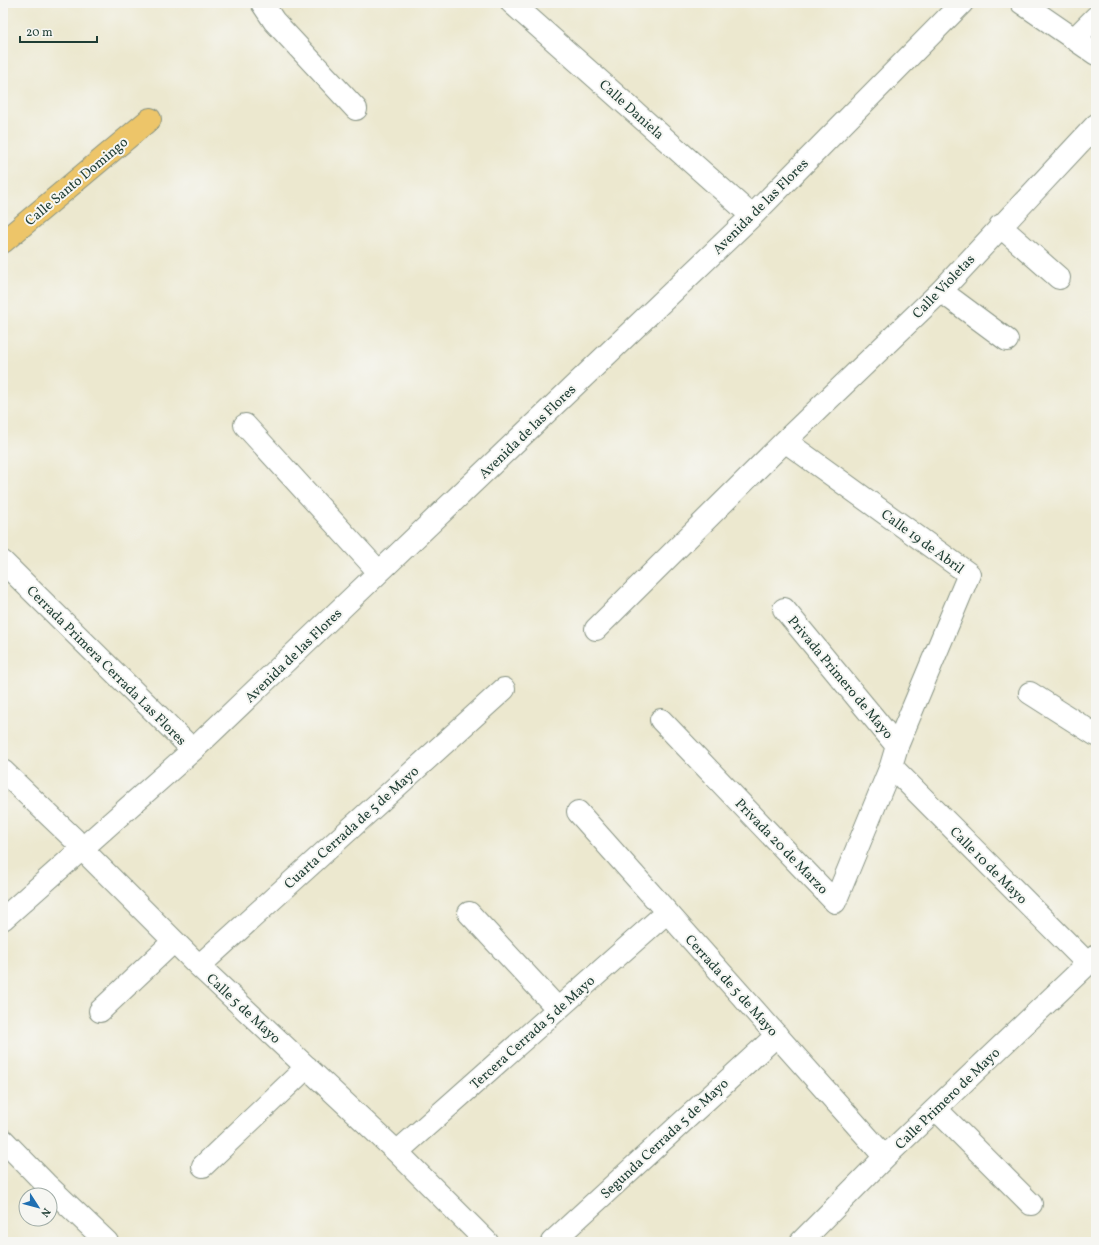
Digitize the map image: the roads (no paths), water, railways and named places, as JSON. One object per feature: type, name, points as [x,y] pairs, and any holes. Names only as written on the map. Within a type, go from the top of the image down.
[{"type":"main road","name":"Calle Santo Domingo","points":[[3,242],[150,119]]},
{"type":"street","points":[[262,3],[274,21],[356,109]]},
{"type":"street","name":"Calle Daniela","points":[[512,3],[752,216]]},
{"type":"street","name":"Avenida de las Flores","points":[[3,919],[193,750],[752,216],[962,3]]},
{"type":"street","points":[[1022,3],[1096,54]]},
{"type":"street","points":[[1074,38],[1096,17]]},
{"type":"street","name":"Calle Violetas","points":[[596,629],[785,441],[941,291],[1000,226],[1096,125]]},
{"type":"street","points":[[1000,226],[1059,278]]},
{"type":"street","points":[[941,291],[1007,340]]},
{"type":"street","points":[[245,425],[379,572]]},
{"type":"street","name":"Calle 19 de Abril","points":[[785,441],[969,574],[897,746]]},
{"type":"street","name":"Cerrada Primera Cerrada Las Flores","points":[[3,562],[193,750]]},
{"type":"street","name":"Privada Primero de Mayo","points":[[784,609],[897,746]]},
{"type":"street","name":"Cuarta Cerrada de 5 de Mayo","points":[[199,966],[504,689]]},
{"type":"street","points":[[1030,693],[1096,735]]},
{"type":"street","name":"Privada 20 de Marzo","points":[[661,720],[835,902],[891,766],[897,746]]},
{"type":"street","name":"Calle 10 de Mayo","points":[[891,766],[1092,960]]},
{"type":"street","name":"Calle 5 de Mayo","points":[[3,771],[74,839],[82,849],[199,966],[397,1152],[479,1239]]},
{"type":"street","name":"Cerrada de 5 de Mayo","points":[[578,812],[885,1157]]},
{"type":"street","name":"Tercera Cerrada 5 de Mayo","points":[[397,1152],[667,912]]},
{"type":"street","points":[[469,913],[558,1009]]},
{"type":"street","points":[[100,1011],[174,941]]},
{"type":"street","name":"Calle Primero de Mayo","points":[[801,1242],[885,1157],[1092,960]]},
{"type":"street","name":"Segunda Cerrada 5 de Mayo","points":[[552,1242],[777,1035]]},
{"type":"street","points":[[203,1166],[307,1067]]},
{"type":"street","points":[[936,1109],[1031,1204]]},
{"type":"street","points":[[3,1140],[46,1184],[108,1242]]}]
